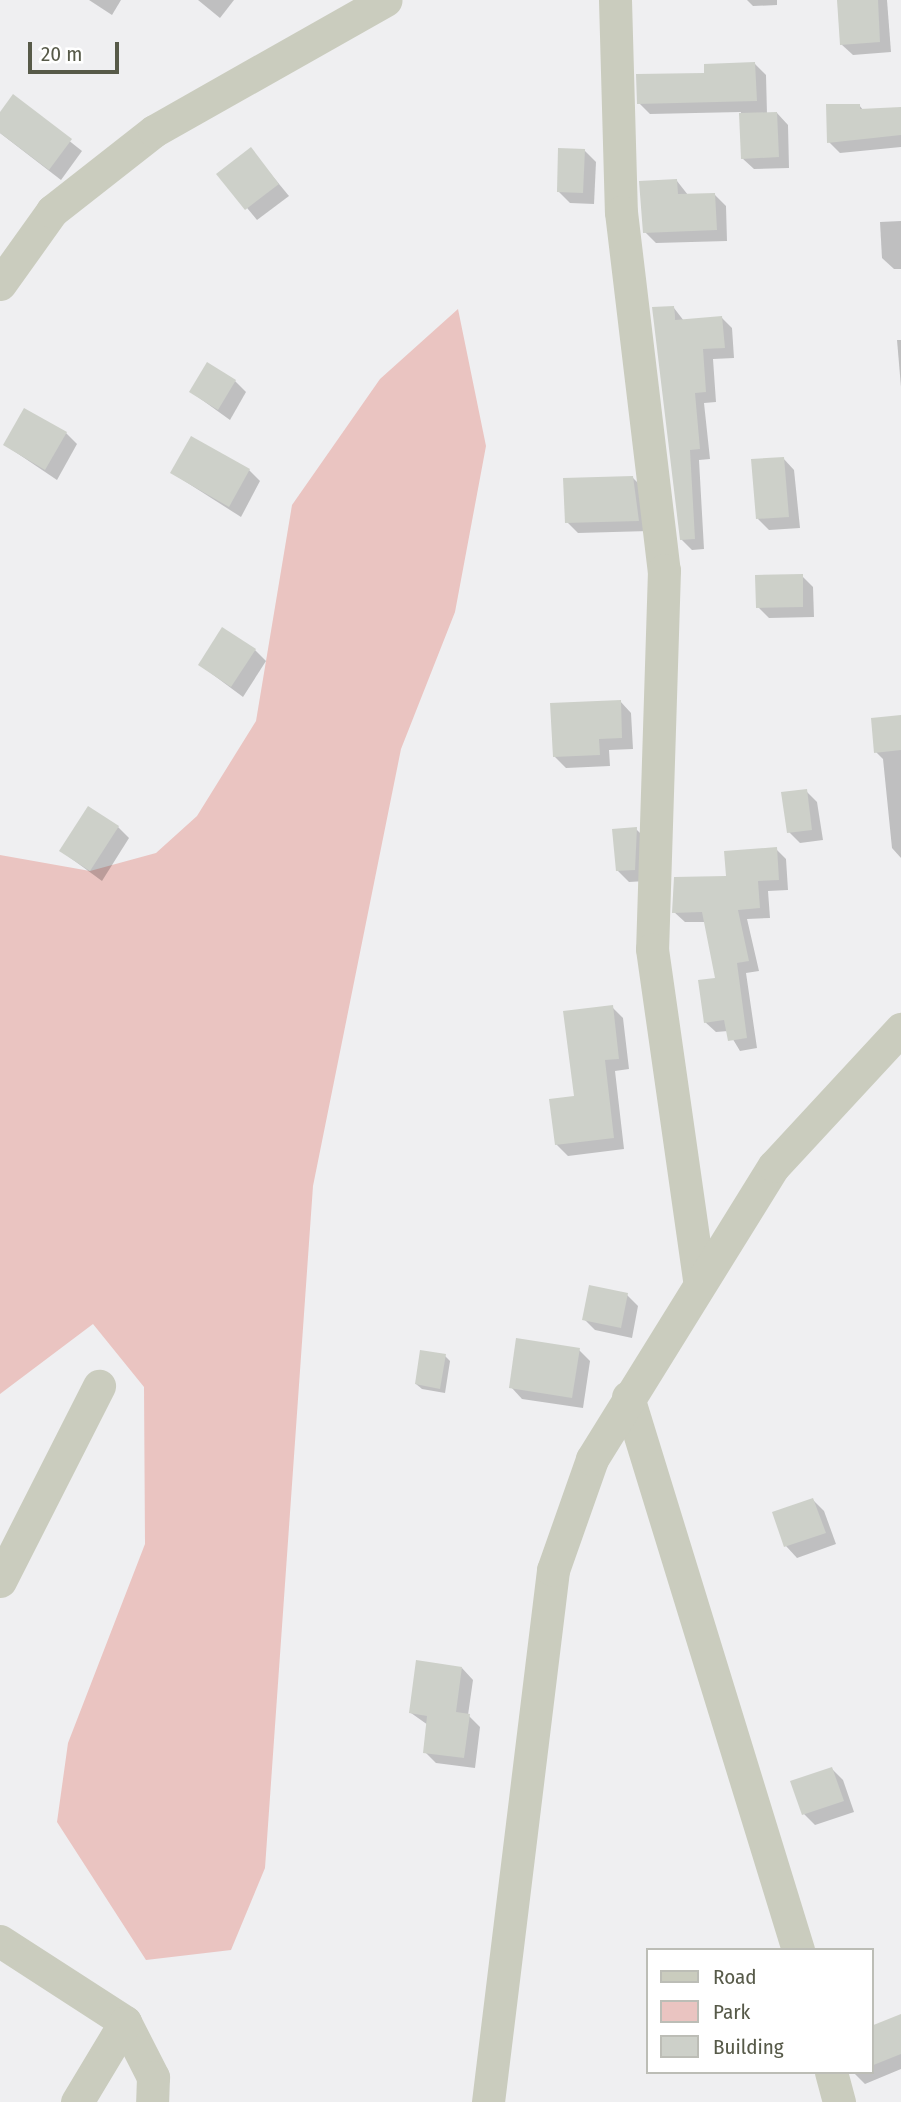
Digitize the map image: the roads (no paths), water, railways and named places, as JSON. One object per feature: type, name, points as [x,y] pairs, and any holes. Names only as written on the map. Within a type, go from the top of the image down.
[{"type":"street","points":[[0,284],[52,211],[154,131],[386,0]]},
{"type":"street","points":[[615,0],[621,212],[664,570],[652,949],[699,1280]]},
{"type":"street","points":[[488,2102],[553,1570],[592,1459],[699,1280],[774,1166],[901,1029]]},
{"type":"street","points":[[0,1581],[99,1386]]},
{"type":"street","points":[[628,1398],[797,1948]]},
{"type":"street","points":[[0,1941],[125,2022],[153,2077],[152,2102]]},
{"type":"street","points":[[77,2102],[125,2022]]},
{"type":"street","points":[[832,2074],[839,2102]]}]
